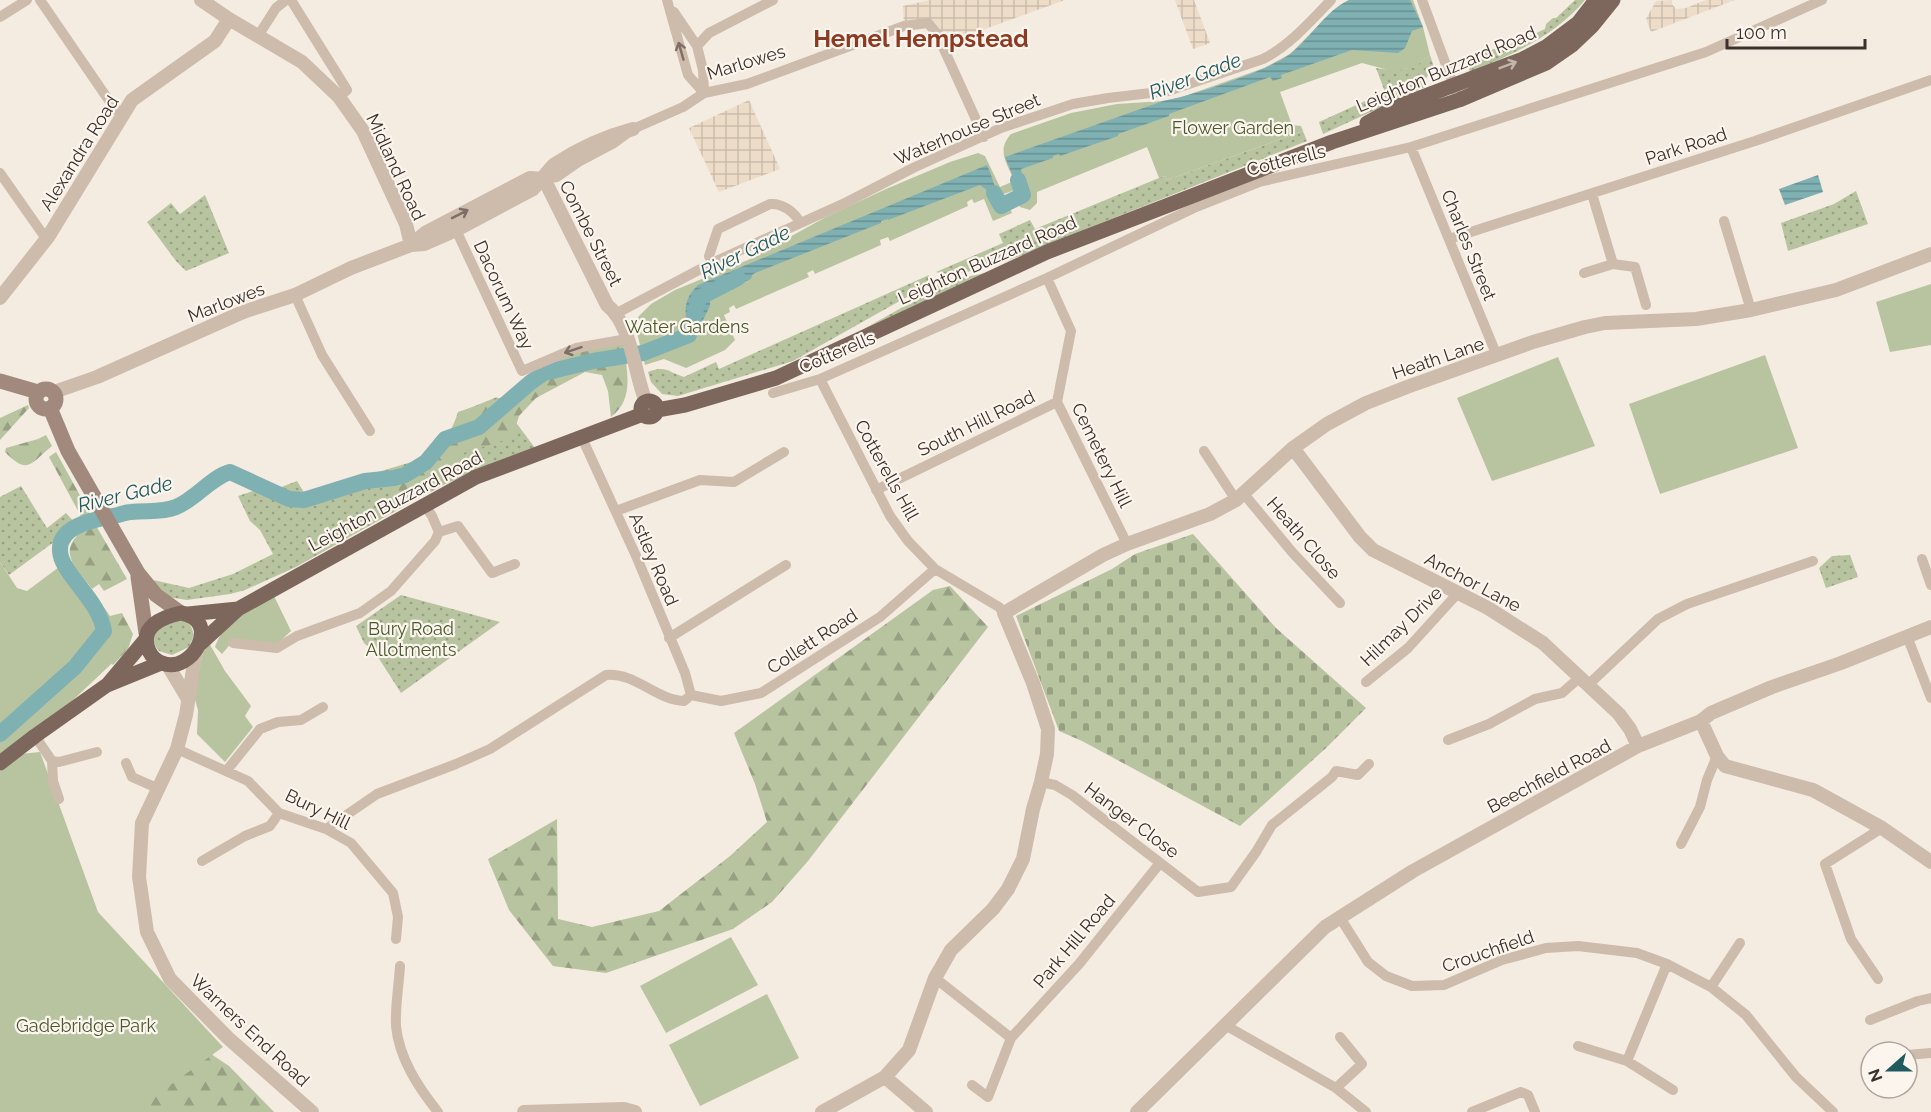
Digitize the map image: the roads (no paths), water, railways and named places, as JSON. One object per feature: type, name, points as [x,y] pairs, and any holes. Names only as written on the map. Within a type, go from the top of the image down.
[{"type":"main road","name":"Leighton Buzzard Road","points":[[1456,93],[1546,47],[1578,23],[1596,0]]},
{"type":"main road","name":"Leighton Buzzard Road","points":[[199,646],[238,609],[476,477],[582,438],[649,409],[685,405],[776,378],[1047,252],[1456,93],[1546,63],[1572,45],[1592,26],[1612,0]]},
{"type":"main road","points":[[0,381],[38,392],[46,388],[54,392],[56,403],[50,408],[42,408],[38,405],[36,397],[38,392]]},
{"type":"main road","points":[[0,763],[107,686],[164,664],[180,663],[199,646],[202,634],[199,624],[156,595],[138,573],[68,451],[50,408]]},
{"type":"main road","points":[[138,573],[146,636],[151,654],[164,664]]},
{"type":"main road","name":"Leighton Buzzard Road","points":[[185,613],[238,609]]},
{"type":"main road","points":[[107,686],[146,636],[149,628],[159,620],[185,613]]},
{"type":"street","points":[[0,17],[27,0]]},
{"type":"street","points":[[40,0],[122,116]]},
{"type":"street","name":"Midland Road","points":[[201,0],[302,62],[339,97],[363,131],[405,224],[411,245]]},
{"type":"street","points":[[258,36],[276,8],[285,0]]},
{"type":"street","points":[[291,0],[347,90],[339,97]]},
{"type":"street","points":[[697,46],[709,33],[773,0]]},
{"type":"street","name":"Waterhouse Street","points":[[617,313],[712,263],[1001,128],[1067,106],[1108,98],[1168,91],[1263,58],[1286,44],[1331,0]]},
{"type":"street","name":"Cotterells","points":[[772,393],[820,380],[1047,278],[1147,229],[1259,182],[1411,147],[1706,52],[1822,0]]},
{"type":"street","points":[[1422,1],[1456,93]]},
{"type":"street","points":[[668,2],[697,46],[703,70],[704,93]]},
{"type":"street","points":[[668,2],[688,75],[704,93]]},
{"type":"street","name":"Alexandra Road","points":[[0,298],[48,237],[132,100],[215,41],[229,19]]},
{"type":"street","name":"Marlowes","points":[[54,392],[97,377],[243,312],[295,295],[351,268],[411,245],[424,244],[456,230],[533,189],[553,166],[613,134],[633,129],[683,107],[704,93],[747,84],[904,26],[928,23],[937,34],[984,136]]},
{"type":"street","name":"Park Road","points":[[1449,239],[1755,141],[1931,80]]},
{"type":"street","name":"Charles Street","points":[[1411,147],[1497,356]]},
{"type":"street","points":[[0,173],[42,233],[48,237]]},
{"type":"street","name":"Marlowes","points":[[411,245],[425,232],[530,178],[544,179]]},
{"type":"street","name":"Combe Street","points":[[544,179],[607,305],[617,313],[649,409]]},
{"type":"street","points":[[1592,194],[1614,264]]},
{"type":"street","points":[[712,263],[709,256],[718,229],[770,204],[777,204],[796,214],[800,223]]},
{"type":"street","points":[[1724,221],[1751,310]]},
{"type":"street","name":"Dacorum Way","points":[[456,230],[522,370],[576,348],[628,342]]},
{"type":"street","name":"Heath Lane","points":[[1004,613],[1103,555],[1210,514],[1240,497],[1293,448],[1327,424],[1366,403],[1407,387],[1533,342],[1605,323],[1696,319],[1751,310],[1836,290],[1931,254]]},
{"type":"street","points":[[1584,273],[1614,264],[1635,267],[1646,305]]},
{"type":"street","name":"Cemetery Hill","points":[[1047,278],[1071,331],[1057,402],[1127,544]]},
{"type":"street","points":[[965,290],[973,310]]},
{"type":"street","points":[[295,295],[322,355],[370,431]]},
{"type":"street","name":"Cotterells Hill","points":[[820,380],[890,516],[908,541],[935,569],[999,607],[1004,613]]},
{"type":"street","name":"South Hill Road","points":[[876,490],[1057,402]]},
{"type":"street","name":"Astley Road","points":[[582,438],[685,673],[691,695]]},
{"type":"street","name":"Anchor Lane","points":[[1293,448],[1366,543],[1373,549],[1509,620],[1543,643],[1619,714],[1630,729],[1638,746]]},
{"type":"street","name":"Heath Close","points":[[1204,451],[1240,497],[1340,603]]},
{"type":"street","points":[[616,512],[700,480],[734,482],[784,452]]},
{"type":"street","points":[[233,643],[277,648],[297,636],[360,613],[391,591],[435,541],[439,532],[424,504]]},
{"type":"street","points":[[439,532],[458,526],[492,573],[515,564]]},
{"type":"street","points":[[1922,559],[1931,585]]},
{"type":"street","points":[[1449,740],[1489,724],[1535,699],[1562,693],[1583,681],[1658,619],[1687,603],[1813,561]]},
{"type":"street","points":[[669,638],[786,565]]},
{"type":"street","name":"Collett Road","points":[[326,829],[377,794],[490,749],[606,675],[619,674],[673,701],[684,701],[691,695],[721,701],[761,693],[880,617],[935,569]]},
{"type":"street","name":"Hilmay Drive","points":[[1366,682],[1408,648],[1458,593]]},
{"type":"street","points":[[822,1112],[885,1077],[909,1050],[935,978],[951,951],[993,909],[1008,889],[1023,859],[1047,754],[1048,729],[1033,682],[1004,613]]},
{"type":"street","name":"Beechfield Road","points":[[1137,1112],[1325,927],[1339,916],[1413,871],[1638,746],[1701,721],[1711,713],[1772,687],[1931,627]]},
{"type":"street","points":[[1907,636],[1931,698]]},
{"type":"street","name":"Warners End Road","points":[[199,646],[177,749],[142,823],[140,877],[147,932],[170,979],[228,1038],[312,1112]]},
{"type":"street","points":[[164,664],[188,699]]},
{"type":"street","points":[[227,770],[260,729],[278,722],[301,720],[323,707]]},
{"type":"street","points":[[1701,721],[1717,756],[1725,766],[1814,790],[1882,828],[1931,862]]},
{"type":"street","points":[[35,736],[52,761],[53,781],[59,799]]},
{"type":"street","name":"Bury Hill","points":[[177,749],[248,781],[279,813],[326,829],[351,843],[393,893],[398,917],[396,939]]},
{"type":"street","points":[[52,761],[59,762],[97,752]]},
{"type":"street","points":[[1681,844],[1700,807],[1707,780],[1717,756]]},
{"type":"street","points":[[126,763],[132,777],[157,788]]},
{"type":"street","name":"Hanger Close","points":[[1041,782],[1055,785],[1072,795],[1198,892],[1231,886],[1272,825],[1332,777],[1336,771],[1358,775],[1369,764]]},
{"type":"street","points":[[202,861],[245,836],[270,826],[279,813]]},
{"type":"street","points":[[1878,979],[1851,939],[1825,864],[1882,828]]},
{"type":"street","name":"Park Hill Road","points":[[972,1085],[988,1097],[1011,1038],[1079,964],[1160,863]]},
{"type":"street","name":"Crouchfield","points":[[1339,916],[1368,962],[1386,976],[1412,986],[1443,985],[1502,960],[1546,948],[1578,946],[1637,953],[1667,964],[1712,987],[1746,1015],[1796,1077],[1833,1112]]},
{"type":"street","points":[[1712,987],[1740,943]]},
{"type":"street","points":[[1628,1060],[1667,964]]},
{"type":"street","points":[[400,966],[396,1026],[403,1058],[426,1098],[438,1112]]},
{"type":"street","points":[[935,978],[1011,1038]]},
{"type":"street","points":[[1870,1020],[1931,998]]},
{"type":"street","points":[[1225,1025],[1336,1088],[1366,1112]]},
{"type":"street","points":[[1336,1088],[1362,1064],[1340,1037]]},
{"type":"street","points":[[1578,1047],[1628,1060],[1673,1090]]},
{"type":"street","points":[[885,1077],[926,1112]]},
{"type":"street","points":[[1473,1112],[1521,1092],[1528,1095],[1535,1112]]},
{"type":"street","points":[[524,1112],[624,1109],[635,1112]]},
{"type":"water","points":[[1349,0],[1410,0],[1423,27],[1412,31],[1405,48],[1398,53],[1352,50],[1281,75],[1282,78],[1273,81],[1270,77],[1169,114],[1169,116],[1118,134],[1118,136],[1060,156],[1059,154],[1053,156],[1053,158],[1021,169],[1025,196],[1017,200],[1016,196],[1020,193],[1005,157],[1264,68],[1290,54],[1325,18]]},
{"type":"water","name":"Water Gardens","points":[[987,165],[1001,203],[1006,201],[1008,206],[1001,209],[993,195],[980,185],[881,221],[881,223],[755,273],[751,279],[732,290],[728,284],[710,291],[710,306],[695,336],[689,335],[686,303],[698,285]]},
{"type":"water","points":[[1818,175],[1823,192],[1785,205],[1779,189]]},
{"type":"waterway","name":"River Gade","points":[[994,193],[1001,206],[1023,195],[1018,180]]},
{"type":"waterway","name":"River Gade","points":[[0,734],[75,667],[104,631],[95,608],[62,560],[61,542],[72,529],[81,524],[127,512],[159,511],[176,507],[230,472],[289,499],[304,500],[365,481],[405,475],[426,462],[445,439],[479,427],[544,373],[593,361],[643,353],[689,335],[699,298],[738,278]]},
{"type":"district","name":"Hemel Hempstead","points":[[921,38]]},
{"type":"park label","name":"Flower Garden","points":[[1233,127]]},
{"type":"park label","name":"Bury Road Allotments","points":[[411,638]]},
{"type":"park label","name":"Gadebridge Park","points":[[86,1025]]}]
